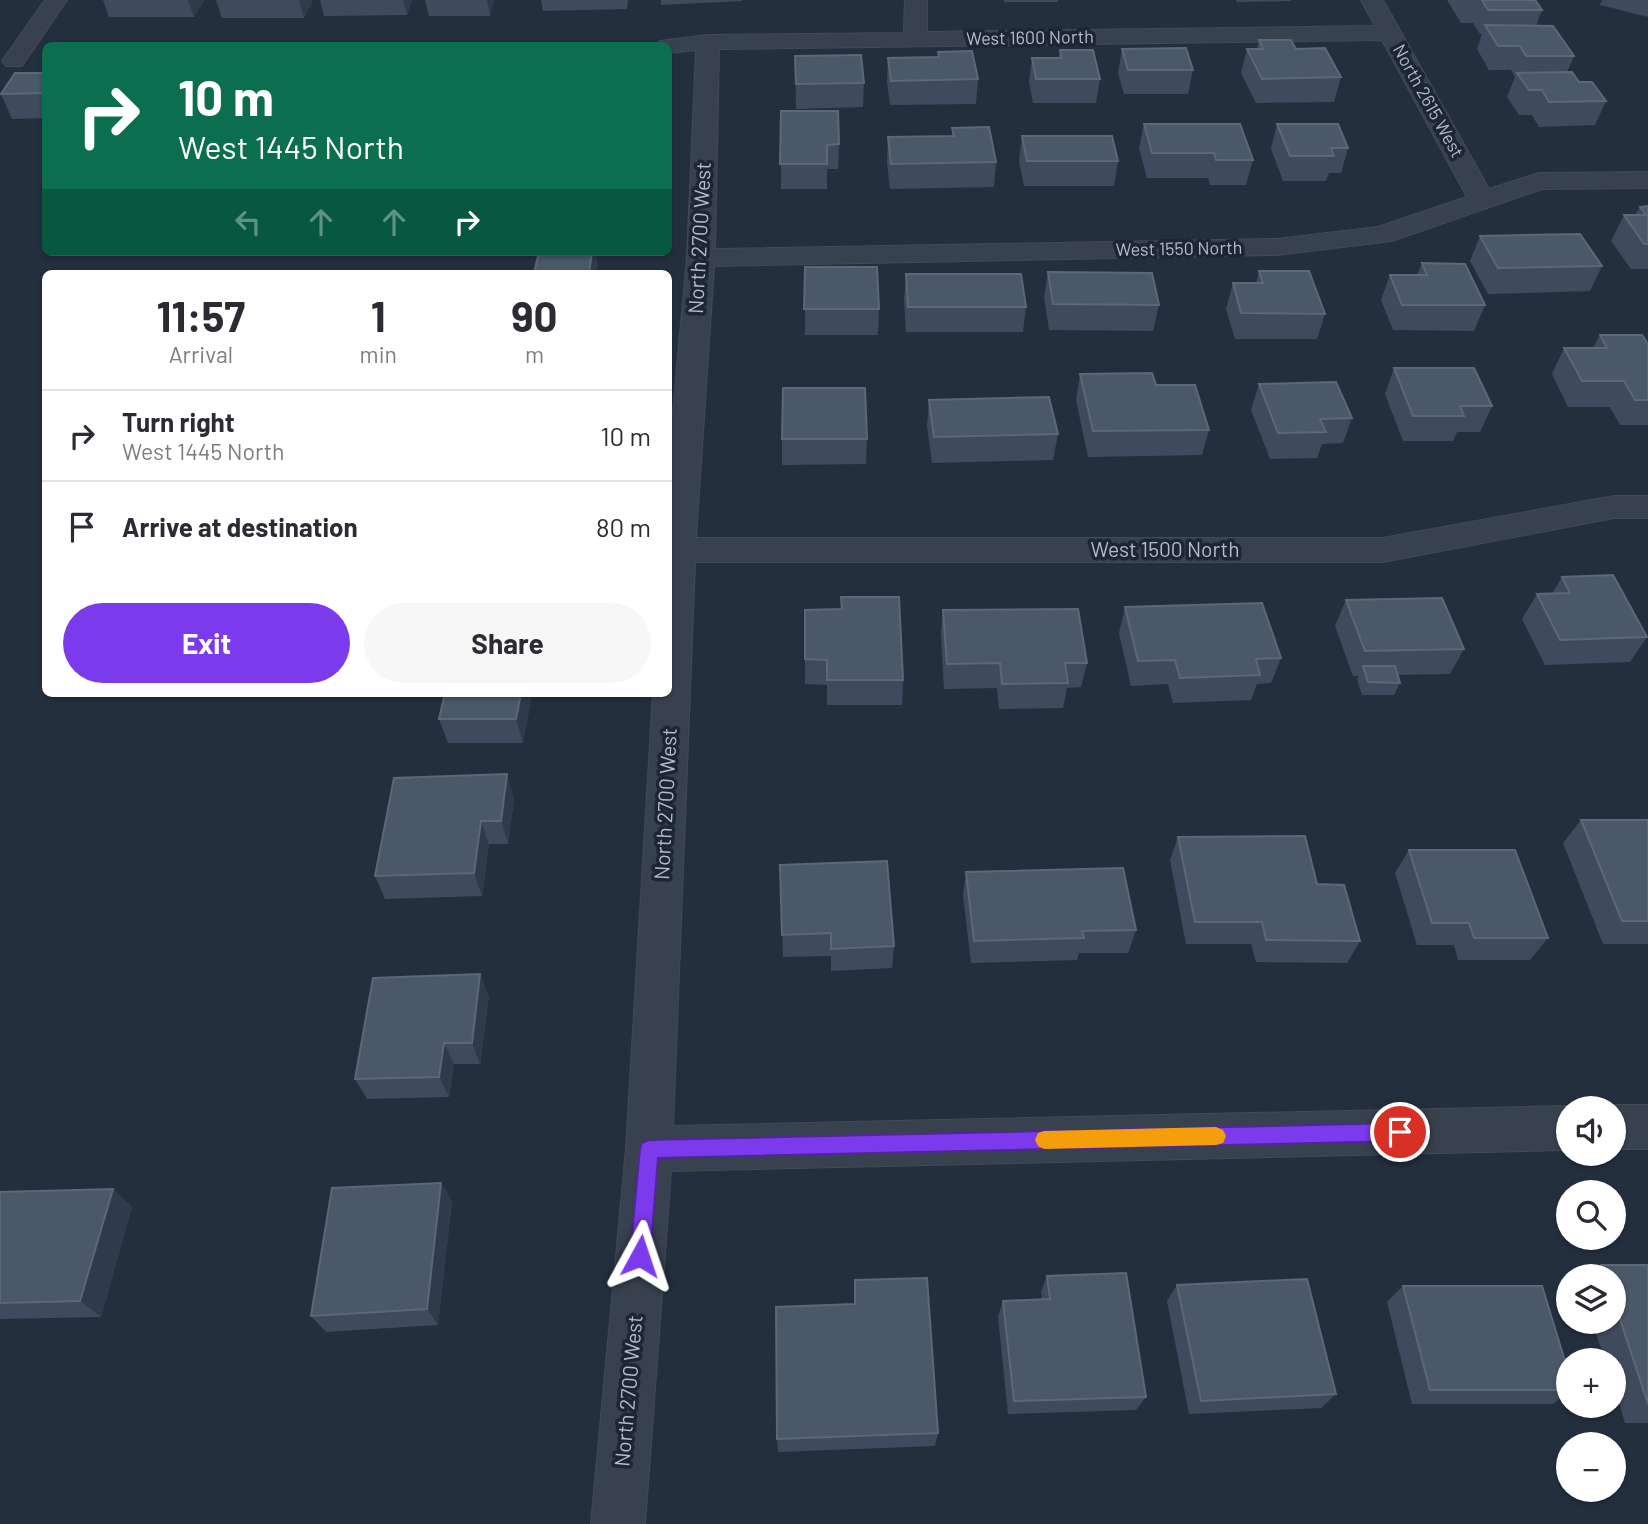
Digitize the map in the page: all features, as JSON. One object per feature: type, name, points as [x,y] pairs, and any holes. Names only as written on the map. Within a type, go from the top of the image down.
[{"type":"street","points":[[7,61],[56,0]]},
{"type":"street","points":[[915,40],[916,0]]},
{"type":"street","name":"North 2615 West","points":[[1372,0],[1483,202]]},
{"type":"street","name":"West 1600 North","points":[[672,46],[708,42],[1391,33]]},
{"type":"street","name":"North 2700 West","points":[[672,674],[678,550],[701,258],[708,42]]},
{"type":"street","points":[[7,61],[42,61]]},
{"type":"street","name":"West 1550 North","points":[[701,258],[1277,247],[1382,235],[1539,181],[1648,180]]},
{"type":"street","name":"West 1500 North","points":[[678,550],[1382,550],[1614,507],[1648,507]]},
{"type":"street","name":"North 2700 West","points":[[618,1524],[649,1149],[671,697]]},
{"type":"street","points":[[1626,1128],[1648,1127]]},
{"type":"street","points":[[649,1149],[1556,1128]]},
{"type":"building","points":[[1482,0],[1535,0],[1542,10],[1488,10]]},
{"type":"building","points":[[1485,25],[1553,26],[1574,56],[1526,56],[1520,46],[1498,46]]},
{"type":"building","points":[[1259,40],[1291,40],[1296,49],[1325,48],[1341,77],[1262,79],[1247,49],[1263,49]]},
{"type":"building","points":[[1186,48],[1193,70],[1128,70],[1122,49]]},
{"type":"building","points":[[1060,50],[1093,50],[1100,79],[1036,79],[1032,58],[1062,58]]},
{"type":"building","points":[[972,51],[978,79],[891,81],[888,58],[939,57],[938,52]]},
{"type":"building","points":[[861,55],[864,83],[796,84],[795,56]]},
{"type":"building","points":[[1572,72],[1579,82],[1592,82],[1606,101],[1549,102],[1542,90],[1529,90],[1517,73]]},
{"type":"building","points":[[15,73],[42,73],[42,93],[1,94]]},
{"type":"building","points":[[781,111],[838,111],[839,144],[827,145],[827,164],[780,164]]},
{"type":"building","points":[[1144,124],[1240,124],[1253,160],[1216,160],[1214,153],[1152,153]]},
{"type":"building","points":[[1277,124],[1338,124],[1348,148],[1331,148],[1334,156],[1290,156]]},
{"type":"building","points":[[989,127],[996,162],[891,164],[888,137],[954,136],[952,128]]},
{"type":"building","points":[[1022,136],[1112,136],[1118,161],[1027,161]]},
{"type":"building","points":[[1648,206],[1648,244],[1644,244],[1624,215],[1646,215],[1640,207]]},
{"type":"building","points":[[1580,234],[1602,266],[1498,268],[1480,236]]},
{"type":"building","points":[[538,256],[591,256],[589,270],[535,270]]},
{"type":"building","points":[[1422,263],[1465,264],[1485,305],[1402,305],[1390,275],[1427,275]]},
{"type":"building","points":[[805,267],[877,267],[879,309],[804,309]]},
{"type":"building","points":[[1259,271],[1309,271],[1325,314],[1241,313],[1233,283],[1263,283]]},
{"type":"building","points":[[1048,272],[1152,273],[1159,305],[1053,304]]},
{"type":"building","points":[[906,274],[1021,274],[1026,307],[908,307]]},
{"type":"building","points":[[1600,335],[1642,335],[1648,344],[1648,400],[1635,400],[1624,381],[1582,381],[1564,348],[1607,348]]},
{"type":"building","points":[[1394,368],[1474,368],[1492,406],[1460,406],[1464,416],[1413,416]]},
{"type":"building","points":[[1152,373],[1156,385],[1195,385],[1209,430],[1093,431],[1080,374]]},
{"type":"building","points":[[1336,382],[1352,418],[1320,419],[1326,432],[1278,433],[1259,384]]},
{"type":"building","points":[[783,388],[865,388],[867,439],[782,439]]},
{"type":"building","points":[[1049,397],[1058,434],[934,437],[929,400]]},
{"type":"building","points":[[1613,575],[1647,637],[1560,640],[1537,594],[1570,593],[1562,577]]},
{"type":"building","points":[[841,597],[899,597],[903,680],[827,680],[827,660],[805,659],[805,610],[842,609]]},
{"type":"building","points":[[1442,598],[1464,649],[1365,651],[1346,600]]},
{"type":"building","points":[[1262,603],[1281,658],[1256,659],[1260,675],[1180,678],[1175,660],[1138,661],[1125,607]]},
{"type":"building","points":[[1078,609],[1087,663],[1065,663],[1068,683],[1002,684],[1000,663],[947,664],[943,610]]},
{"type":"building","points":[[1363,666],[1395,666],[1400,683],[1368,682]]},
{"type":"building","points":[[444,697],[520,697],[516,719],[439,719]]},
{"type":"building","points":[[507,774],[501,821],[481,821],[474,873],[375,876],[394,778]]},
{"type":"building","points":[[1581,820],[1648,820],[1648,921],[1622,921]]},
{"type":"building","points":[[1305,836],[1317,884],[1344,885],[1360,941],[1266,940],[1262,922],[1195,922],[1178,837]]},
{"type":"building","points":[[1409,850],[1515,850],[1548,938],[1474,938],[1469,923],[1432,923]]},
{"type":"building","points":[[887,861],[894,946],[831,949],[831,933],[782,935],[780,865]]},
{"type":"building","points":[[1123,868],[1136,930],[1082,931],[1084,938],[974,941],[966,872]]},
{"type":"building","points":[[480,974],[472,1043],[444,1043],[439,1077],[355,1079],[373,978]]},
{"type":"building","points":[[441,1183],[427,1309],[311,1316],[332,1188]]},
{"type":"building","points":[[113,1189],[80,1301],[0,1303],[0,1192]]},
{"type":"building","points":[[1626,1265],[1648,1265],[1648,1404],[1625,1334]]},
{"type":"building","points":[[1126,1273],[1146,1397],[1014,1401],[1003,1301],[1050,1299],[1047,1276]]},
{"type":"building","points":[[927,1278],[938,1433],[777,1439],[776,1307],[855,1304],[855,1280]]},
{"type":"building","points":[[1307,1279],[1336,1394],[1201,1401],[1177,1285]]},
{"type":"building","points":[[1403,1286],[1542,1286],[1561,1348],[1556,1348],[1556,1390],[1430,1390]]},
{"type":"slow traffic","points":[[1044,1140],[1216,1136]]},
{"type":"route","points":[[640,1256],[649,1149],[1400,1132]]}]
